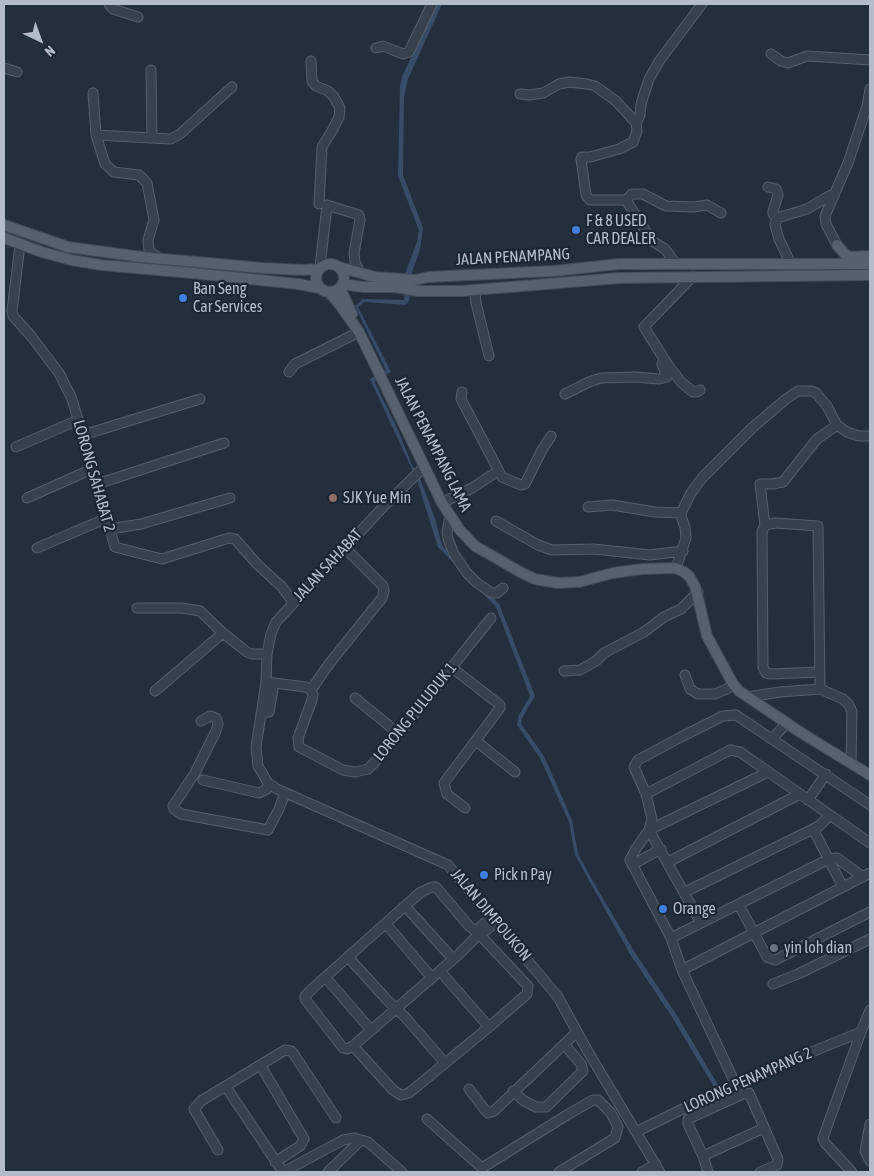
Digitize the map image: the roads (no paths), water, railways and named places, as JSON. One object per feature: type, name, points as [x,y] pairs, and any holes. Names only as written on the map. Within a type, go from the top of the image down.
[{"type":"main road","points":[[4,225],[68,247],[126,255],[263,268],[303,270],[319,268],[330,264],[339,267],[344,275],[342,286],[335,292],[298,284],[101,265],[71,260],[20,245],[4,238]]},
{"type":"main road","points":[[837,245],[850,257],[870,256]]},
{"type":"main road","points":[[814,264],[835,256],[837,245]]},
{"type":"main road","name":"JALAN PENAMPANG","points":[[414,285],[428,277],[554,270],[618,264],[870,264]]},
{"type":"main road","name":"JALAN PENAMPANG","points":[[339,267],[397,283],[475,290],[619,278],[870,275]]},
{"type":"main road","points":[[319,268],[315,278],[324,290]]},
{"type":"main road","name":"JALAN PENAMPANG","points":[[342,286],[363,287],[397,283]]},
{"type":"main road","name":"JALAN PENAMPANG LAMA","points":[[342,286],[357,329],[442,503],[463,534],[475,546],[535,579],[558,583],[579,582],[613,573],[642,569],[676,568]]},
{"type":"main road","points":[[350,309],[351,298],[363,287]]},
{"type":"main road","name":"JALAN PENAMPANG LAMA","points":[[324,290],[347,314],[357,329]]},
{"type":"main road","points":[[676,568],[689,576],[698,592],[702,621],[707,636],[733,684],[739,691],[870,775]]},
{"type":"street","points":[[109,4],[113,9],[138,18]]},
{"type":"street","points":[[376,48],[383,46],[403,54],[409,52],[432,4]]},
{"type":"street","points":[[702,4],[654,70],[641,104],[640,115],[636,123],[637,131],[633,142],[619,149],[590,157],[582,157],[581,159],[586,195],[590,200],[626,200],[632,194],[643,194],[666,206],[694,207],[707,205],[721,213]]},
{"type":"street","points":[[771,54],[781,61],[788,63],[808,56],[870,60]]},
{"type":"street","points":[[311,61],[312,82],[316,86],[328,91],[340,108],[333,128],[322,147],[323,204],[319,268]]},
{"type":"street","points":[[4,68],[17,72]]},
{"type":"street","points":[[152,70],[152,138]]},
{"type":"street","points":[[520,94],[543,93],[558,84],[569,82],[595,86],[612,98],[636,123]]},
{"type":"street","points":[[96,135],[171,139],[176,137],[232,87]]},
{"type":"street","points":[[837,245],[824,220],[848,163],[867,106],[870,88]]},
{"type":"street","points":[[93,93],[96,135],[102,156],[110,170],[139,175],[147,183],[154,220],[148,240],[138,251],[126,255]]},
{"type":"street","points":[[768,186],[776,189],[778,195],[773,211],[777,218]]},
{"type":"street","points":[[777,218],[807,209],[831,195],[834,196]]},
{"type":"street","points":[[626,200],[634,209],[652,241],[666,249],[676,264]]},
{"type":"street","points":[[323,204],[359,215],[360,220],[354,253],[355,262],[360,273]]},
{"type":"street","points":[[777,218],[775,225],[779,239],[791,264]]},
{"type":"street","points":[[148,240],[150,251],[159,258]]},
{"type":"street","name":"LORONG SAHABAT 2","points":[[20,245],[13,316],[59,373],[72,399],[116,547],[162,559],[175,556],[192,548],[229,538],[234,539],[282,587],[293,602]]},
{"type":"street","points":[[565,394],[601,378],[635,376],[660,379],[667,377],[647,339],[644,327],[693,276]]},
{"type":"street","points":[[475,290],[476,302],[489,356]]},
{"type":"street","points":[[289,372],[295,364],[357,329]]},
{"type":"street","points":[[646,332],[680,382],[693,392],[700,390]]},
{"type":"street","points":[[676,568],[683,551],[686,532],[681,513],[684,504],[697,485],[714,466],[752,428],[786,399],[798,391],[808,390],[816,393],[832,413],[837,425],[847,432],[859,436],[870,436]]},
{"type":"street","points":[[462,392],[461,399],[502,477],[524,485],[551,436]]},
{"type":"street","points":[[83,435],[200,399]]},
{"type":"street","points":[[16,447],[78,420]]},
{"type":"street","points":[[820,672],[771,674],[766,672],[763,667],[762,532],[765,525],[760,484],[783,482],[817,438],[837,425]]},
{"type":"street","points":[[97,484],[224,443]]},
{"type":"street","name":"JALAN SAHABAT","points":[[266,685],[266,654],[272,628],[293,602],[424,466]]},
{"type":"street","points":[[27,498],[92,469]]},
{"type":"street","points":[[442,503],[472,488],[498,471]]},
{"type":"street","points":[[110,529],[141,524],[230,498]]},
{"type":"street","points":[[588,507],[612,505],[656,512],[681,513]]},
{"type":"street","points":[[450,515],[446,532],[448,539],[454,554],[467,573],[477,583],[492,593],[497,593],[503,588]]},
{"type":"street","points":[[37,548],[107,518]]},
{"type":"street","points":[[496,521],[538,545],[552,550],[594,549],[650,555],[683,551]]},
{"type":"street","points":[[765,525],[775,523],[818,526],[820,689]]},
{"type":"street","points":[[202,780],[259,793],[267,789],[268,783],[260,772],[256,756],[266,685],[306,687],[311,690],[329,664],[382,598],[384,592],[382,586],[344,548]]},
{"type":"street","points":[[564,671],[580,670],[589,665],[604,653],[644,632],[664,617],[681,609],[698,592]]},
{"type":"street","points":[[137,608],[182,608],[200,611],[247,652],[266,654]]},
{"type":"street","name":"LORONG PULUDUK 1","points":[[311,690],[312,700],[298,738],[299,747],[337,767],[355,772],[368,769],[380,757],[491,618]]},
{"type":"street","points":[[155,691],[223,633]]},
{"type":"street","points":[[451,667],[500,705],[500,710],[444,783],[444,791],[465,808]]},
{"type":"street","points":[[686,675],[690,689],[698,694],[715,694],[733,684]]},
{"type":"street","points":[[748,697],[820,689],[844,699],[849,705],[852,718],[852,763]]},
{"type":"street","points":[[765,708],[771,698],[780,692]]},
{"type":"street","points":[[355,698],[398,733]]},
{"type":"street","points":[[735,1082],[682,970],[671,938],[630,860],[649,830],[652,819],[646,794],[634,767],[638,760],[723,716],[736,715],[774,738],[870,805]]},
{"type":"street","points":[[202,721],[210,716],[216,718],[218,724],[216,732],[195,773],[173,806],[174,809],[181,814],[268,830],[285,793]]},
{"type":"street","points":[[774,738],[787,723]]},
{"type":"street","points":[[840,756],[851,739]]},
{"type":"street","points":[[476,741],[515,772]]},
{"type":"street","points":[[646,794],[730,750],[740,752],[870,843]]},
{"type":"street","points":[[649,830],[768,772]]},
{"type":"street","points":[[808,800],[826,774]]},
{"type":"street","name":"JALAN DIMPOUKON","points":[[268,783],[285,793],[448,865],[551,987],[658,1168]]},
{"type":"street","points":[[668,862],[800,794]]},
{"type":"street","points":[[685,892],[813,829],[823,823],[830,815]]},
{"type":"street","points":[[813,829],[843,887]]},
{"type":"street","points":[[649,830],[701,923]]},
{"type":"street","points":[[632,865],[660,848]]},
{"type":"street","points":[[671,938],[829,859],[837,858],[867,875]]},
{"type":"street","points":[[682,970],[867,875]]},
{"type":"street","points":[[353,1046],[393,1090],[401,1094],[409,1094],[527,994],[528,986],[479,934],[436,888],[432,887],[421,892],[405,906],[308,993],[305,999],[343,1048],[353,1046],[453,959],[479,934],[480,928],[493,920]]},
{"type":"street","points":[[739,905],[767,958],[775,960],[870,912]]},
{"type":"street","points":[[405,906],[453,959]]},
{"type":"street","points":[[386,924],[432,978]]},
{"type":"street","points":[[773,984],[870,939]]},
{"type":"street","points":[[349,958],[445,1063]]},
{"type":"street","points":[[440,971],[489,1027]]},
{"type":"street","points":[[326,978],[371,1030]]},
{"type":"street","points":[[852,1172],[825,1143],[823,1138],[861,1032],[870,1013]]},
{"type":"street","points":[[469,1089],[488,1113],[494,1110],[578,1032]]},
{"type":"street","name":"LORONG PENAMPANG 2","points":[[636,1132],[735,1082],[861,1032]]},
{"type":"street","points":[[513,1091],[530,1104],[541,1108],[546,1107],[583,1070],[581,1064],[564,1044]]},
{"type":"street","points":[[218,1150],[194,1108],[202,1101],[285,1050],[291,1051],[336,1118]]},
{"type":"street","points":[[261,1066],[304,1139],[300,1146],[276,1162]]},
{"type":"street","points":[[226,1087],[279,1168],[284,1171],[343,1140],[354,1138],[368,1142],[402,1172]]},
{"type":"street","points":[[708,1172],[703,1156],[688,1124],[688,1119],[749,1093],[753,1098],[778,1159],[777,1165],[760,1172]]},
{"type":"street","points":[[427,1119],[482,1170],[567,1115],[593,1100],[598,1100],[611,1113],[618,1127],[615,1138],[559,1172]]},
{"type":"street","points":[[870,1124],[865,1151],[870,1161]]},
{"type":"street","points":[[703,1156],[764,1128]]},
{"type":"street","points":[[328,1172],[361,1140]]},
{"type":"street","points":[[642,1172],[658,1168]]},
{"type":"water","points":[[436,4],[442,4],[408,79],[404,97],[403,175],[423,228],[420,250],[412,272],[409,301],[406,305],[364,302],[358,307],[391,372],[375,381],[375,383],[398,430],[412,465],[420,478],[442,545],[499,604],[535,696],[522,718],[521,724],[544,756],[572,820],[578,854],[634,951],[676,1014],[718,1085],[714,1087],[672,1017],[630,954],[575,855],[569,822],[540,758],[517,725],[519,715],[530,696],[496,607],[438,547],[417,480],[370,379],[386,370],[355,306],[363,299],[404,300],[406,271],[417,242],[419,230],[398,176],[400,86],[402,77]]},
{"type":"place","name":"F & 8 USED CAR DEALER","points":[[576,230]]},
{"type":"place","name":"Ban Seng Car Services","points":[[183,298]]},
{"type":"place","name":"SJK Yue Min","points":[[333,498]]},
{"type":"place","name":"Pick n Pay","points":[[484,875]]},
{"type":"place","name":"Orange","points":[[663,909]]},
{"type":"place","name":"yin loh dian","points":[[774,948]]}]
